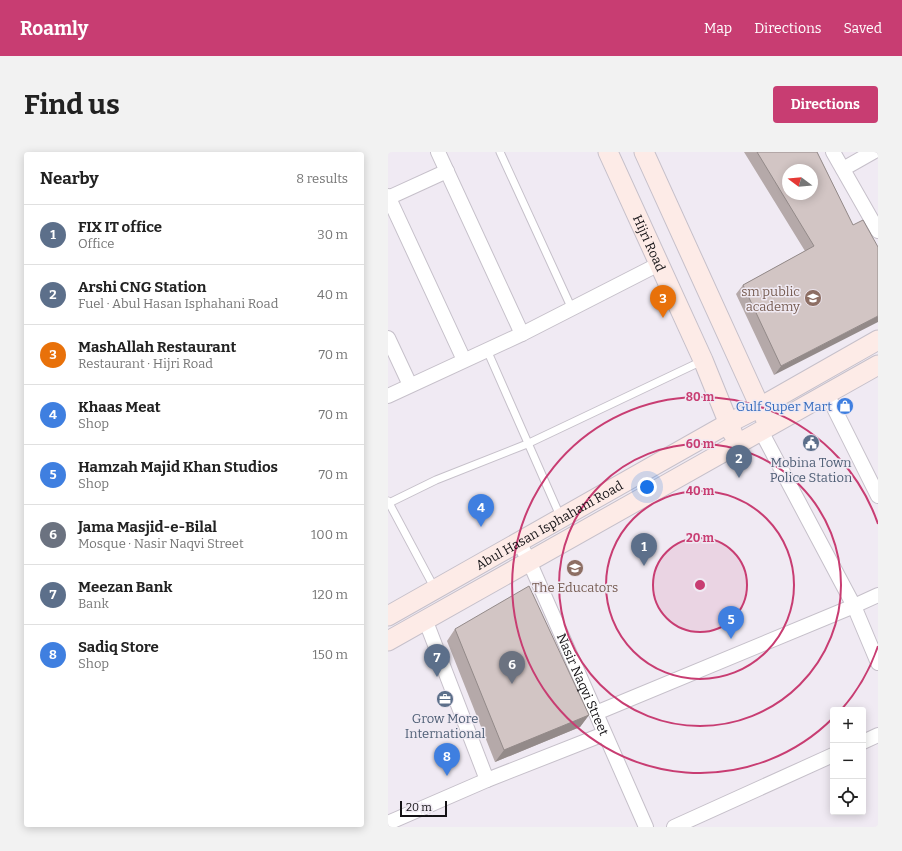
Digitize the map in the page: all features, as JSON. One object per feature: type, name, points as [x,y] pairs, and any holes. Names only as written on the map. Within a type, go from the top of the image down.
[{"type":"main road","name":"Hijri Road","points":[[608,152],[703,360],[738,444]]},
{"type":"main road","points":[[644,152],[760,407],[765,429]]},
{"type":"main road","name":"Abul Hasan Isphahani Road","points":[[388,616],[878,340]]},
{"type":"main road","name":"Abul Hasan Isphahani Road","points":[[388,641],[878,365]]},
{"type":"street","points":[[438,152],[522,334]]},
{"type":"street","points":[[834,152],[878,231]]},
{"type":"street","points":[[843,169],[873,152]]},
{"type":"street","points":[[447,170],[388,197],[464,360]]},
{"type":"street","points":[[388,396],[522,334],[659,264]]},
{"type":"street","points":[[388,338],[410,385]]},
{"type":"street","points":[[827,394],[878,496]]},
{"type":"street","points":[[765,429],[854,606],[878,663]]},
{"type":"street","name":"Nasir Naqvi Street","points":[[519,542],[529,561],[646,827]]},
{"type":"street","points":[[596,712],[878,595]]},
{"type":"street","points":[[425,620],[487,780]]},
{"type":"street","points":[[388,823],[487,780],[604,734]]},
{"type":"street","points":[[866,741],[878,735]]},
{"type":"street","points":[[674,827],[830,756]]},
{"type":"lane","points":[[500,152],[572,309]]},
{"type":"lane","points":[[487,350],[561,519]]},
{"type":"lane","points":[[435,590],[388,502],[436,480],[527,444],[703,360]]},
{"type":"building","points":[[757,152],[817,152],[853,225],[863,220],[878,247],[878,316],[781,366],[743,285],[814,246],[786,200],[818,200],[818,164],[782,164],[782,193]]},
{"type":"building","points":[[529,586],[589,715],[504,750],[455,629]]},
{"type":"place","name":"sm public academy","points":[[813,298]]},
{"type":"place","name":"MashAllah Restaurant","points":[[663,318]]},
{"type":"place","name":"Gulf Super Mart","points":[[845,406]]},
{"type":"place","name":"Mobina Town Police Station","points":[[811,443]]},
{"type":"place","name":"Arshi CNG Station","points":[[739,478]]},
{"type":"place","name":"Khaas Meat","points":[[481,527]]},
{"type":"place","name":"FIX IT office","points":[[644,566]]},
{"type":"place","name":"The Educators","points":[[575,568]]},
{"type":"place","name":"Hamzah Majid Khan Studios","points":[[731,639]]},
{"type":"place","name":"Meezan Bank","points":[[437,677]]},
{"type":"place","name":"Jama Masjid-e-Bilal","points":[[512,684]]},
{"type":"place","name":"Grow More International","points":[[445,699]]},
{"type":"place","name":"Sadiq Store","points":[[447,776]]}]
